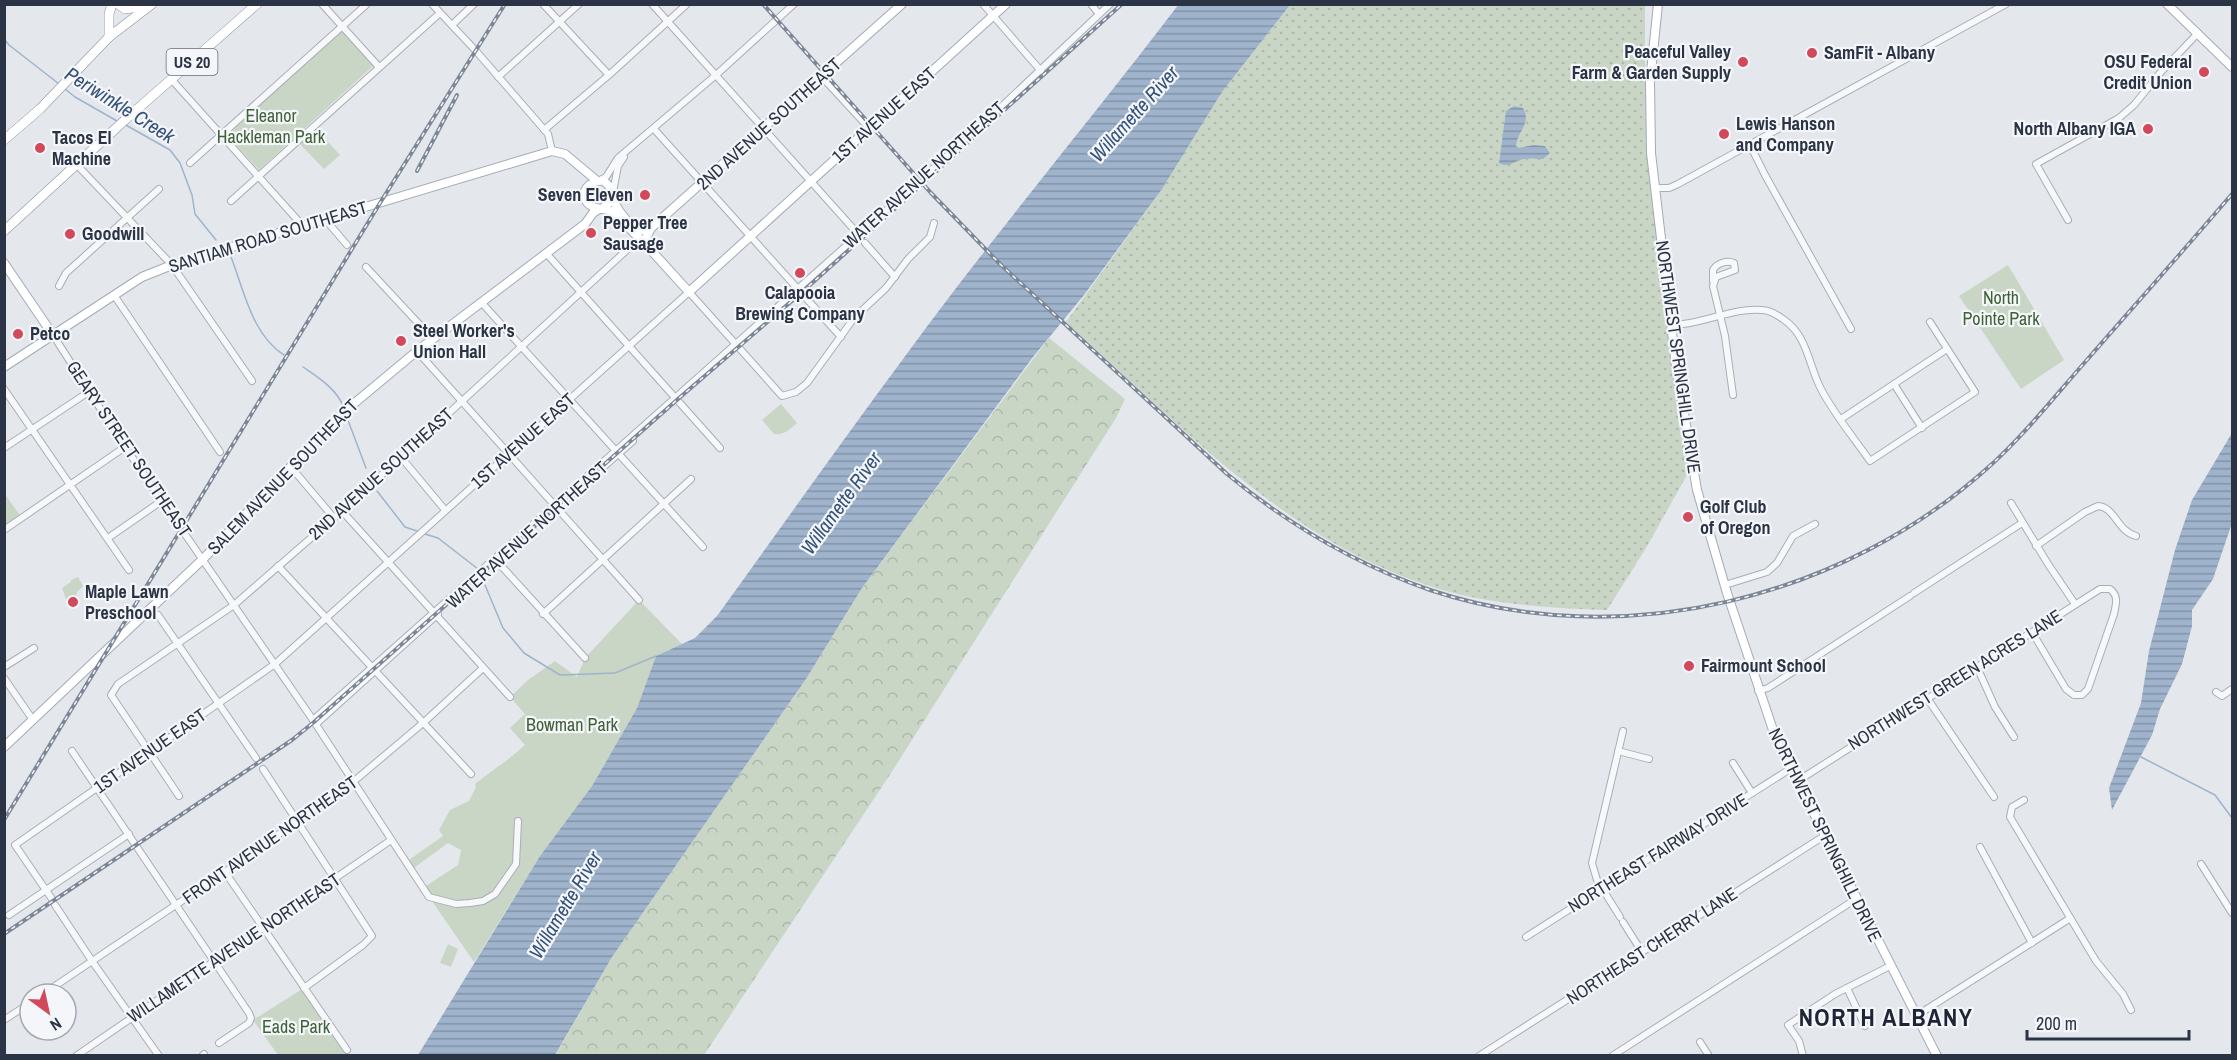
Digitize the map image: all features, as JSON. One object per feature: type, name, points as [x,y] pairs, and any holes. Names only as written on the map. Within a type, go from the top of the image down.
[{"type":"highway","points":[[109,37],[108,14],[112,4]]},
{"type":"highway","points":[[118,4],[125,9],[152,5]]},
{"type":"highway","name":"US 20","points":[[4,231],[126,119],[257,4]]},
{"type":"highway","points":[[4,140],[58,91],[109,37],[152,5]]},
{"type":"main road","name":"2ND AVENUE SOUTHEAST","points":[[651,228],[902,4]]},
{"type":"main road","name":"1ST AVENUE EAST","points":[[688,292],[1006,4]]},
{"type":"main road","name":"NORTHWEST SPRINGHILL DRIVE","points":[[1658,4],[1651,61],[1649,116],[1655,188],[1676,366],[1700,503],[1758,691],[1790,769],[1936,1056]]},
{"type":"main road","points":[[2168,4],[2232,67]]},
{"type":"main road","points":[[552,151],[565,154],[598,180],[607,183],[616,206],[636,229],[651,228]]},
{"type":"main road","name":"SANTIAM ROAD SOUTHEAST","points":[[4,368],[53,334],[153,272],[552,151]]},
{"type":"main road","points":[[576,164],[585,181],[586,189],[585,212],[578,228]]},
{"type":"main road","points":[[586,189],[591,182],[598,180]]},
{"type":"main road","points":[[601,208],[609,204],[613,195]]},
{"type":"main road","points":[[586,202],[593,208],[613,212],[640,238],[688,292]]},
{"type":"main road","name":"SALEM AVENUE SOUTHEAST","points":[[4,747],[203,559],[290,466],[351,406],[432,339],[585,224],[593,213],[601,208]]},
{"type":"main road","points":[[649,248],[646,238],[651,228]]},
{"type":"main road","name":"GEARY STREET SOUTHEAST","points":[[4,263],[53,334]]},
{"type":"street","points":[[322,4],[379,66]]},
{"type":"street","points":[[190,163],[367,4]]},
{"type":"street","points":[[432,4],[544,130],[550,138],[552,151]]},
{"type":"street","points":[[452,25],[474,4]]},
{"type":"street","points":[[543,4],[609,75]]},
{"type":"street","points":[[498,77],[579,4]]},
{"type":"street","points":[[652,4],[858,234]]},
{"type":"street","points":[[544,130],[687,4]]},
{"type":"street","points":[[598,180],[606,177],[618,158],[716,75],[794,4]]},
{"type":"street","points":[[983,4],[1041,71]]},
{"type":"street","points":[[1091,4],[1099,14]]},
{"type":"street","name":"WATER AVENUE NORTHEAST","points":[[314,722],[556,506],[719,365],[737,344],[1041,71],[1110,4]]},
{"type":"street","points":[[1655,188],[1669,188],[1678,184],[2006,4]]},
{"type":"street","points":[[231,201],[440,13]]},
{"type":"street","points":[[2068,220],[2036,164],[2119,118],[2134,105],[2160,73],[2198,33]]},
{"type":"street","points":[[822,77],[869,128]]},
{"type":"street","points":[[172,80],[302,225]]},
{"type":"street","points":[[654,129],[841,338]]},
{"type":"street","points":[[1750,145],[1851,329]]},
{"type":"street","points":[[613,195],[618,166],[629,149]]},
{"type":"street","points":[[77,165],[172,265],[252,381]]},
{"type":"street","points":[[59,286],[66,273],[159,189]]},
{"type":"street","points":[[325,219],[347,245]]},
{"type":"street","points":[[688,292],[782,396],[796,392],[807,382],[854,318],[895,277],[930,237],[934,223]]},
{"type":"street","name":"2ND AVENUE SOUTHEAST","points":[[151,751],[111,695],[118,684],[234,605],[342,511],[640,238]]},
{"type":"street","points":[[865,243],[895,277]]},
{"type":"street","points":[[546,253],[720,448]]},
{"type":"street","points":[[366,267],[432,339]]},
{"type":"street","points":[[1713,281],[1733,395]]},
{"type":"street","name":"1ST AVENUE EAST","points":[[46,890],[15,845],[275,664],[688,292]]},
{"type":"street","points":[[114,295],[220,452]]},
{"type":"street","points":[[481,302],[703,547]]},
{"type":"street","points":[[1672,325],[1699,323],[1720,316],[1759,309],[1767,310],[1789,323],[1800,335],[1808,351],[1821,390],[1870,461],[1975,392],[1930,322]]},
{"type":"street","name":"GEARY STREET SOUTHEAST","points":[[53,334],[125,447],[275,664],[426,892],[433,899],[456,904],[483,901],[495,894],[516,864],[518,821]]},
{"type":"street","points":[[1840,419],[1947,349]]},
{"type":"street","points":[[417,351],[639,600]]},
{"type":"street","points":[[1894,384],[1922,428]]},
{"type":"street","points":[[4,389],[34,429],[129,570]]},
{"type":"street","points":[[4,448],[90,391]]},
{"type":"street","points":[[4,530],[125,447]]},
{"type":"street","points":[[400,456],[445,510]]},
{"type":"street","points":[[290,466],[334,518]]},
{"type":"street","points":[[543,614],[691,479]]},
{"type":"street","points":[[108,538],[163,500]]},
{"type":"street","name":"NORTHWEST GREEN ACRES LANE","points":[[1796,782],[2075,604],[2036,546],[2011,503]]},
{"type":"street","points":[[2036,546],[2085,512],[2098,506],[2108,509],[2125,532],[2136,536]]},
{"type":"street","points":[[342,511],[510,698]]},
{"type":"street","points":[[1758,691],[1785,677],[2022,523]]},
{"type":"street","points":[[1725,585],[1767,572],[1777,562],[1793,536],[1815,524]]},
{"type":"street","points":[[496,560],[585,658]]},
{"type":"street","points":[[278,566],[471,774]]},
{"type":"street","points":[[2032,632],[2066,689],[2074,695],[2082,695],[2090,685],[2115,614],[2116,598],[2113,591],[2104,588],[2075,604]]},
{"type":"street","points":[[158,615],[256,758]]},
{"type":"street","points":[[4,667],[34,648]]},
{"type":"street","points":[[1977,667],[1995,707],[2014,737]]},
{"type":"street","name":"FRONT AVENUE NORTHEAST","points":[[61,982],[177,905],[353,782],[483,668]]},
{"type":"street","points":[[4,678],[33,720]]},
{"type":"street","points":[[2216,692],[2223,696],[2232,689]]},
{"type":"street","points":[[1928,698],[1994,797]]},
{"type":"street","points":[[1623,731],[1592,859],[1594,874],[1642,952]]},
{"type":"street","points":[[72,751],[215,961],[251,1018],[249,1023],[219,1043]]},
{"type":"street","points":[[151,751],[179,796]]},
{"type":"street","points":[[1618,752],[1650,759]]},
{"type":"street","points":[[1733,763],[1752,793]]},
{"type":"street","points":[[262,769],[372,936],[304,988]]},
{"type":"street","name":"NORTHEAST FAIRWAY DRIVE","points":[[1526,937],[1790,769]]},
{"type":"street","points":[[2024,801],[2012,807],[2010,817],[2096,961],[2122,994],[2132,1011]]},
{"type":"street","points":[[9,915],[129,834]]},
{"type":"street","name":"NORTHEAST CHERRY LANE","points":[[1479,1056],[1824,836]]},
{"type":"street","name":"WILLAMETTE AVENUE NORTHEAST","points":[[76,1056],[391,840]]},
{"type":"street","points":[[1980,847],[2032,942]]},
{"type":"street","points":[[2200,864],[2232,913]]},
{"type":"street","points":[[225,872],[347,1050]]},
{"type":"street","points":[[46,890],[92,961],[159,1056]]},
{"type":"street","points":[[1612,1056],[1856,899]]},
{"type":"street","points":[[1916,1016],[2069,918]]},
{"type":"street","points":[[1803,1056],[1799,1041],[1788,1025],[1846,988],[1890,966]]},
{"type":"street","points":[[1846,988],[1865,1026]]},
{"type":"street","points":[[4,1020],[18,1011]]},
{"type":"street","points":[[1700,1042],[1709,1056]]},
{"type":"green space","points":[[1290,5],[1645,5],[1645,78],[1653,161],[1692,466],[1646,548],[1607,610],[1516,604],[1462,595],[1403,576],[1348,551],[1296,520],[1248,484],[1201,445],[1066,322],[1162,189],[1222,92]]},
{"type":"green space","name":"Eleanor Hackleman Park","points":[[341,30],[373,66],[259,170],[227,135]]},
{"type":"green space","points":[[316,129],[340,155],[324,169],[300,144]]},
{"type":"green space","name":"North Pointe Park","points":[[2008,265],[2064,360],[2021,389],[1959,296]]},
{"type":"green space","points":[[1049,338],[1125,399],[1116,418],[891,773],[704,1055],[555,1056],[612,957],[806,679],[862,588]]},
{"type":"green space","points":[[781,404],[797,423],[784,433],[774,434],[762,420]]},
{"type":"green space","points":[[4,493],[22,518],[4,530]]},
{"type":"green space","points":[[78,577],[83,586],[77,592],[75,600],[67,602],[62,588]]},
{"type":"green space","name":"Bowman Park","points":[[639,600],[682,644],[656,656],[637,708],[592,786],[540,856],[474,962],[423,888],[458,865],[461,850],[448,843],[411,870],[406,862],[443,836],[439,830],[450,810],[469,801],[476,787],[475,784],[525,745],[510,728],[525,714],[510,697],[528,680],[555,661],[577,677],[585,658]]},
{"type":"green space","points":[[448,944],[458,949],[451,967],[440,963]]},
{"type":"green space","name":"Eads Park","points":[[304,988],[350,1055],[278,1055],[253,1020]]},
{"type":"water","name":"Willamette River","points":[[1179,4],[1290,5],[1222,92],[1162,189],[1084,295],[1033,357],[862,588],[806,679],[612,957],[555,1055],[418,1055],[540,856],[592,786],[637,708],[656,656],[695,638],[717,616],[939,311]]},
{"type":"water","points":[[1514,106],[1523,108],[1526,118],[1516,146],[1519,148],[1533,145],[1545,146],[1550,153],[1543,159],[1523,159],[1508,165],[1499,163],[1506,111]]},
{"type":"water","points":[[2232,433],[2232,523],[2213,579],[2192,610],[2192,626],[2182,664],[2160,709],[2152,735],[2112,810],[2109,788],[2141,703],[2149,651],[2175,550],[2192,500]]},
{"type":"waterway","name":"Periwinkle Creek","points":[[4,39],[59,84]]},
{"type":"waterway","name":"Periwinkle Creek","points":[[65,89],[117,121]]},
{"type":"waterway","name":"Periwinkle Creek","points":[[124,124],[170,150],[180,163],[192,195],[195,214],[216,240]]},
{"type":"waterway","name":"Periwinkle Creek","points":[[231,257],[250,311],[257,324],[264,336],[284,355]]},
{"type":"waterway","name":"Periwinkle Creek","points":[[303,367],[332,390],[344,408]]},
{"type":"waterway","name":"Periwinkle Creek","points":[[346,415],[366,468]]},
{"type":"waterway","name":"Periwinkle Creek","points":[[377,491],[405,527],[417,531]]},
{"type":"waterway","name":"Periwinkle Creek","points":[[425,534],[438,538],[478,569]]},
{"type":"waterway","name":"Periwinkle Creek","points":[[485,585],[503,628],[524,653],[560,675],[615,673],[656,656]]},
{"type":"waterway","points":[[2141,757],[2215,795],[2232,818]]},
{"type":"railway","points":[[4,820],[380,203],[505,4]]},
{"type":"railway","points":[[763,4],[931,193],[1000,264],[1250,493],[1299,526],[1375,568],[1430,590],[1503,608],[1578,616],[1653,614],[1727,602],[1800,580],[1869,550],[1933,511],[2005,452],[2232,194]]},
{"type":"railway","points":[[4,934],[292,740],[314,722],[678,399],[800,294],[1122,4]]},
{"type":"railway","points":[[417,171],[457,95]]},
{"type":"place","name":"SamFit - Albany","points":[[1812,53]]},
{"type":"place","name":"Peaceful Valley Farm & Garden Supply","points":[[1743,62]]},
{"type":"place","name":"OSU Federal Credit Union","points":[[2204,72]]},
{"type":"place","name":"North Albany IGA","points":[[2148,129]]},
{"type":"place","name":"Lewis Hanson and Company","points":[[1724,134]]},
{"type":"place","name":"Tacos El Machine","points":[[40,148]]},
{"type":"place","name":"Seven Eleven","points":[[645,195]]},
{"type":"place","name":"Pepper Tree Sausage","points":[[591,233]]},
{"type":"place","name":"Goodwill","points":[[70,234]]},
{"type":"place","name":"Calapooia Brewing Company","points":[[800,273]]},
{"type":"place","name":"Petco","points":[[18,334]]},
{"type":"place","name":"Steel Worker's Union Hall","points":[[401,341]]},
{"type":"place","name":"Golf Club of Oregon","points":[[1688,517]]},
{"type":"place","name":"Maple Lawn Preschool","points":[[73,602]]},
{"type":"place","name":"Fairmount School","points":[[1689,666]]},
{"type":"district","name":"NORTH ALBANY","points":[[1886,1018]]}]
